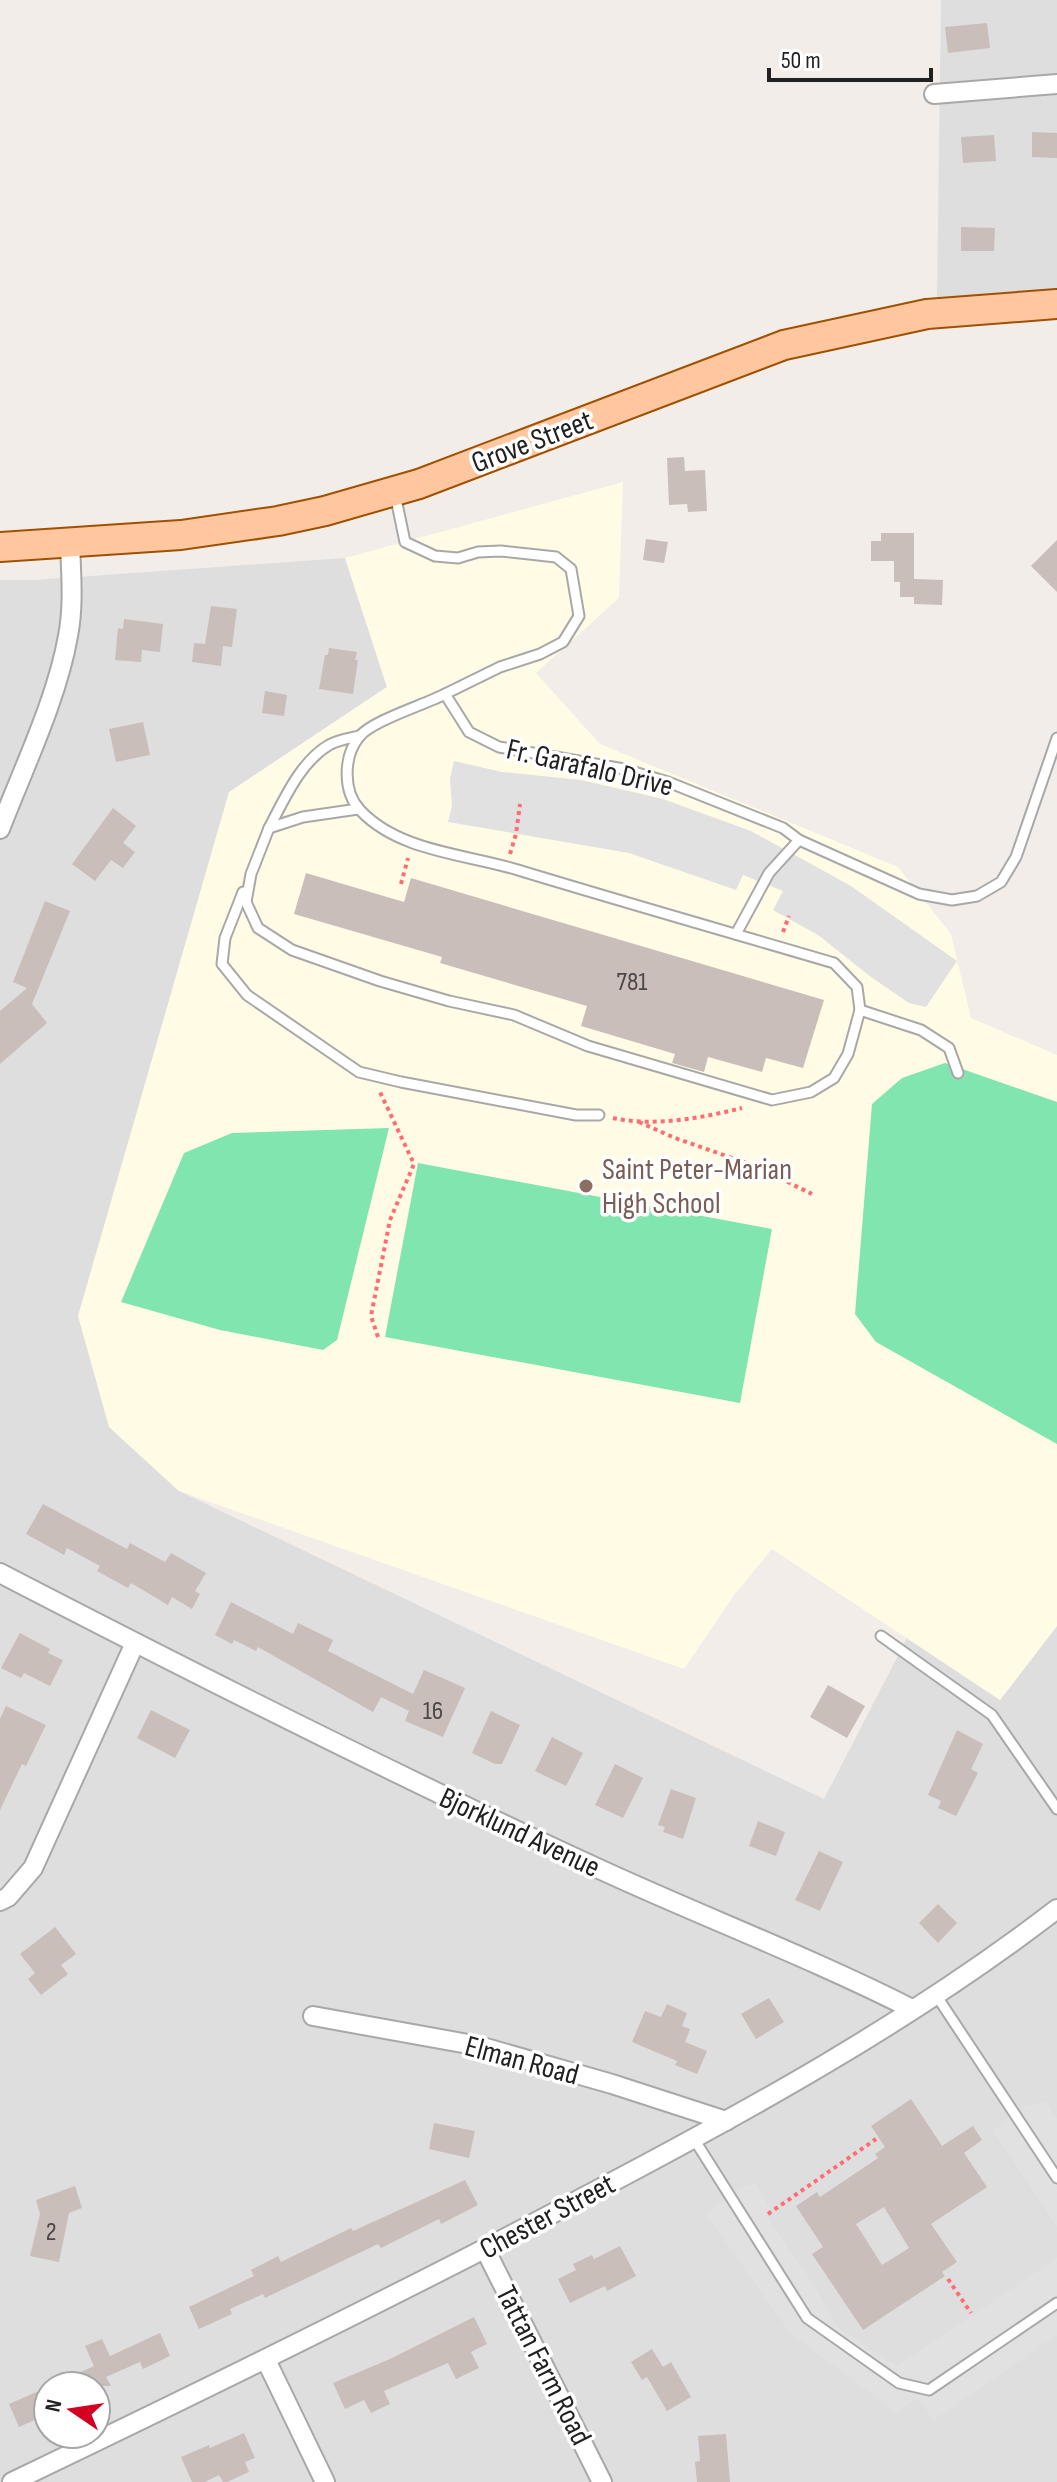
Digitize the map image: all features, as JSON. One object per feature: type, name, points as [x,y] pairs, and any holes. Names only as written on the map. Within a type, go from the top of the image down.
[{"type":"main road","name":"Grove Street","points":[[0,547],[181,535],[325,511],[394,491],[510,450],[784,345],[927,314],[1057,304]]},
{"type":"street","points":[[934,94],[1057,84]]},
{"type":"street","points":[[0,829],[37,734],[68,636],[70,543]]},
{"type":"street","name":"Bjorklund Avenue","points":[[0,1573],[410,1780],[599,1869],[788,1949],[912,2009]]},
{"type":"street","points":[[0,1901],[8,1897],[33,1868],[135,1643]]},
{"type":"street","name":"Chester Street","points":[[12,2482],[266,2360],[694,2139],[847,2051],[971,1973],[1057,1909]]},
{"type":"street","name":"Elman Road","points":[[313,2016],[479,2046],[726,2121]]},
{"type":"street","name":"Tattan Farm Road","points":[[485,2249],[602,2482]]},
{"type":"street","points":[[266,2360],[325,2482]]},
{"type":"lane","points":[[394,491],[405,542],[435,556],[458,558],[478,552],[556,557],[571,569],[579,616],[563,642],[540,654],[500,667],[419,707],[382,720],[359,736],[330,743],[310,761],[269,828],[225,938],[222,964],[247,995],[359,1072],[576,1115],[599,1115]]},
{"type":"lane","name":"Fr. Garafalo Drive","points":[[445,694],[469,732],[499,747],[624,769],[668,782],[783,828],[799,840],[919,894],[952,900],[977,896],[1001,882],[1016,857],[1057,738]]},
{"type":"lane","points":[[251,874],[246,902],[258,928],[292,950],[380,981],[449,1001],[514,1015],[588,1046],[772,1100],[811,1092],[834,1078],[848,1054],[860,1010],[857,987],[834,963],[419,844],[389,831],[358,809],[350,794],[346,760],[359,736]]},
{"type":"lane","points":[[269,828],[303,817],[358,809]]},
{"type":"lane","points":[[736,934],[769,873],[799,840]]},
{"type":"lane","points":[[860,1010],[921,1030],[949,1048],[958,1073]]},
{"type":"lane","points":[[881,1636],[992,1715],[1057,1809]]},
{"type":"lane","points":[[936,1995],[1057,2178]]},
{"type":"lane","points":[[694,2139],[807,2318],[899,2383],[929,2390],[1057,2303]]},
{"type":"path","points":[[510,854],[520,804]]},
{"type":"path","points":[[783,932],[789,916]]},
{"type":"path","points":[[372,1075],[414,1164],[390,1220],[371,1316],[378,1337]]},
{"type":"path","points":[[639,1122],[711,1116],[772,1100]]},
{"type":"path","points":[[599,1115],[639,1122],[755,1166],[812,1194]]},
{"type":"path","points":[[768,2214],[876,2139]]},
{"type":"path","points":[[948,2279],[971,2313]]},
{"type":"shaded area","points":[[941,0],[1057,0],[1057,295],[937,297]]},
{"type":"shaded area","name":"Saint Peter-Marian High School","points":[[623,482],[619,598],[536,673],[600,744],[898,867],[951,934],[971,1018],[1057,1055],[1057,1626],[1000,1700],[772,1549],[735,1594],[684,1669],[179,1491],[109,1427],[78,1316],[229,792],[387,687],[345,558]]},
{"type":"shaded area","points":[[345,558],[387,687],[229,793],[109,1427],[179,1491],[824,1799],[907,1638],[1000,1700],[1057,1626],[1057,2482],[0,2482],[0,580]]},
{"type":"shaded area","points":[[454,761],[502,772],[581,780],[663,799],[751,831],[851,886],[957,961],[926,1007],[909,1003],[818,935],[773,910],[783,891],[743,875],[736,890],[629,853],[448,822],[452,806],[450,779]]},
{"type":"shaded area","points":[[1045,2101],[1057,2119],[1057,2227],[993,2131],[1026,2107]]},
{"type":"shaded area","points":[[755,2183],[771,2210],[765,2214],[816,2288],[838,2328],[897,2366],[1057,2258],[1057,2335],[934,2420],[917,2398],[896,2412],[790,2333],[706,2214],[739,2189]]},
{"type":"green space","points":[[945,1063],[1057,1102],[1057,1444],[876,1342],[855,1314],[872,1104],[902,1078]]},
{"type":"green space","points":[[389,1128],[337,1340],[323,1350],[220,1330],[121,1302],[184,1153],[232,1133]]},
{"type":"green space","points":[[418,1163],[772,1229],[740,1403],[385,1337]]},
{"type":"building","points":[[987,23],[990,48],[948,53],[945,27]]},
{"type":"building","points":[[1032,132],[1057,133],[1057,158],[1032,157]]},
{"type":"building","points":[[994,135],[996,161],[963,163],[961,137]]},
{"type":"building","points":[[961,227],[995,228],[994,251],[961,251]]},
{"type":"building","points":[[684,457],[685,471],[705,470],[707,511],[688,512],[687,504],[669,505],[667,458]]},
{"type":"building","points":[[881,533],[914,533],[914,579],[943,580],[942,605],[914,604],[914,597],[900,597],[900,582],[894,582],[894,561],[871,561],[871,541],[881,541]]},
{"type":"building","points":[[646,539],[668,542],[664,563],[643,560]]},
{"type":"building","points":[[1057,540],[1057,592],[1031,566]]},
{"type":"building","points":[[211,606],[237,609],[232,647],[223,646],[221,666],[192,662],[194,643],[205,644]]},
{"type":"building","points":[[124,619],[163,624],[160,652],[142,650],[141,662],[115,660],[118,628],[123,629]]},
{"type":"building","points":[[329,648],[357,652],[353,694],[319,689]]},
{"type":"building","points":[[265,691],[287,695],[284,716],[262,713]]},
{"type":"building","points":[[143,722],[150,755],[116,762],[109,729]]},
{"type":"building","points":[[113,808],[136,826],[123,843],[135,852],[123,868],[111,860],[95,881],[72,864]]},
{"type":"building","points":[[306,873],[404,902],[411,878],[824,1000],[803,1068],[766,1058],[762,1072],[708,1057],[704,1072],[672,1063],[675,1054],[581,1026],[587,1006],[440,963],[442,957],[294,914]]},
{"type":"building","points":[[45,901],[70,911],[32,1004],[47,1023],[0,1064],[0,1011],[27,988],[13,982]]},
{"type":"building","points":[[43,1504],[127,1549],[130,1543],[165,1562],[171,1553],[206,1573],[195,1591],[200,1594],[192,1609],[172,1597],[168,1605],[131,1583],[128,1588],[97,1571],[100,1566],[67,1548],[64,1555],[26,1534]]},
{"type":"building","points":[[231,1602],[293,1634],[298,1623],[333,1640],[328,1651],[413,1694],[424,1670],[465,1688],[443,1737],[405,1721],[409,1711],[381,1697],[373,1712],[258,1647],[256,1651],[215,1635]]},
{"type":"building","points":[[20,1633],[50,1649],[48,1653],[63,1660],[50,1686],[24,1673],[21,1678],[1,1668]]},
{"type":"building","points":[[828,1685],[865,1706],[847,1738],[810,1717]]},
{"type":"building","points":[[6,1706],[46,1725],[26,1766],[22,1764],[0,1810],[0,1719]]},
{"type":"building","points":[[151,1710],[190,1730],[175,1758],[137,1738]]},
{"type":"building","points":[[491,1711],[520,1725],[502,1764],[495,1764],[472,1753]]},
{"type":"building","points":[[957,1730],[983,1744],[971,1769],[978,1773],[956,1816],[938,1808],[941,1801],[928,1795]]},
{"type":"building","points":[[552,1737],[583,1753],[566,1786],[535,1771]]},
{"type":"building","points":[[615,1764],[643,1778],[623,1818],[595,1805]]},
{"type":"building","points":[[671,1789],[696,1798],[683,1839],[663,1832],[665,1827],[658,1825]]},
{"type":"building","points":[[758,1821],[785,1832],[776,1856],[749,1846]]},
{"type":"building","points":[[819,1851],[843,1862],[820,1911],[795,1900]]},
{"type":"building","points":[[938,1904],[957,1923],[938,1943],[919,1923]]},
{"type":"building","points":[[55,1927],[76,1954],[61,1965],[68,1974],[41,1995],[28,1979],[35,1973],[20,1954]]},
{"type":"building","points":[[769,1998],[784,2022],[756,2039],[741,2014]]},
{"type":"building","points":[[667,2004],[687,2013],[682,2026],[690,2029],[685,2042],[707,2051],[697,2074],[675,2065],[677,2061],[632,2042],[645,2011],[661,2017]]},
{"type":"building","points":[[911,2099],[942,2146],[973,2126],[982,2140],[964,2153],[987,2187],[931,2224],[957,2262],[942,2272],[945,2276],[863,2330],[812,2254],[823,2247],[796,2206],[817,2192],[820,2197],[878,2158],[875,2154],[885,2147],[871,2126]],"holes":[[[884,2207],[909,2248],[882,2265],[856,2224]]]},
{"type":"building","points":[[434,2123],[475,2131],[469,2158],[429,2149]]},
{"type":"building","points":[[465,2180],[478,2205],[441,2224],[439,2219],[381,2248],[378,2244],[265,2298],[263,2294],[230,2309],[232,2314],[199,2329],[189,2307],[254,2276],[251,2270],[278,2256],[281,2262],[351,2228],[353,2231]]},
{"type":"building","points":[[75,2186],[82,2208],[69,2213],[59,2262],[30,2256],[40,2214],[36,2200]]},
{"type":"building","points":[[620,2246],[636,2276],[607,2291],[605,2286],[570,2303],[558,2279],[576,2270],[573,2264],[592,2255],[594,2259]]},
{"type":"building","points":[[474,2317],[487,2344],[471,2352],[479,2368],[456,2379],[448,2363],[384,2391],[390,2404],[371,2413],[364,2400],[345,2409],[333,2383],[390,2359]]},
{"type":"building","points":[[160,2333],[170,2356],[143,2369],[140,2362],[112,2374],[112,2370],[85,2370],[94,2366],[85,2346],[102,2339],[110,2356]]},
{"type":"building","points":[[652,2349],[663,2367],[671,2362],[691,2397],[667,2411],[647,2377],[642,2380],[631,2362]]},
{"type":"building","points":[[32,2394],[32,2421],[19,2427],[9,2404]]},
{"type":"building","points":[[244,2433],[255,2458],[245,2462],[249,2472],[227,2482],[223,2482],[219,2475],[205,2482],[192,2482],[181,2457]]},
{"type":"building","points":[[726,2434],[730,2482],[697,2482],[695,2462],[700,2461],[698,2436]]},
{"type":"place","name":"Saint Peter-Marian High School","points":[[586,1186]]}]
